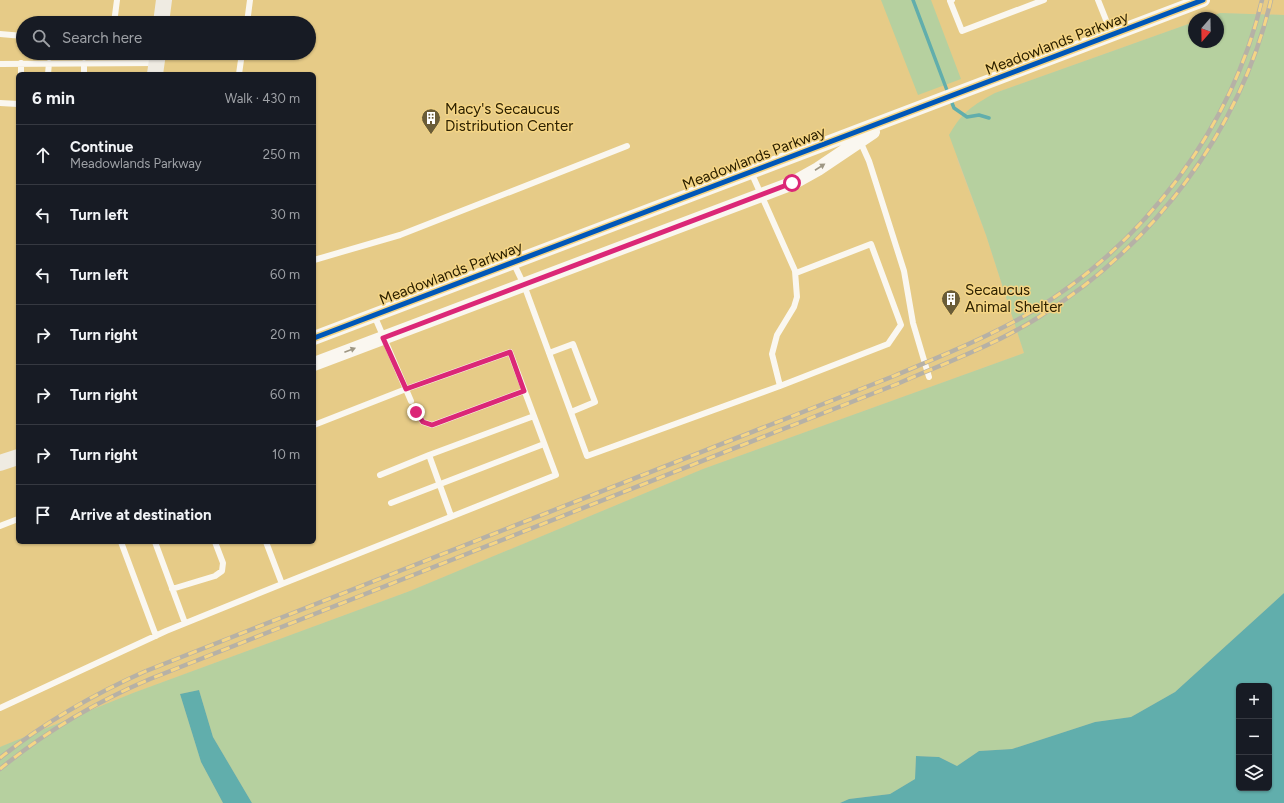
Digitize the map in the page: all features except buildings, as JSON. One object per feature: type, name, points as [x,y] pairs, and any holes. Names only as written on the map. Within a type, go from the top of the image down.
[{"type":"main road","points":[[162,16],[164,0]]},
{"type":"main road","points":[[0,463],[16,457]]},
{"type":"street","name":"Meadowlands Parkway","points":[[316,337],[1112,35],[1185,3],[1203,0]]},
{"type":"street","name":"Meadowlands Parkway","points":[[316,363],[806,176],[896,117]]},
{"type":"lane","points":[[115,16],[117,0]]},
{"type":"lane","points":[[248,16],[250,0]]},
{"type":"lane","points":[[952,0],[950,1],[962,31],[1044,0]]},
{"type":"lane","points":[[1098,0],[1112,35]]},
{"type":"lane","points":[[0,34],[16,35]]},
{"type":"lane","points":[[239,72],[241,60]]},
{"type":"lane","points":[[21,63],[21,72]]},
{"type":"lane","points":[[48,72],[49,63]]},
{"type":"lane","points":[[84,63],[84,72]]},
{"type":"lane","points":[[0,64],[156,63]]},
{"type":"lane","points":[[0,103],[16,104]]},
{"type":"lane","points":[[860,140],[869,161],[904,271],[913,323],[929,377]]},
{"type":"lane","points":[[316,259],[400,235],[627,146]]},
{"type":"lane","points":[[751,172],[795,271],[797,297],[794,308],[778,334],[772,354],[780,386]]},
{"type":"lane","points":[[513,262],[524,284],[587,456],[780,386],[888,344],[901,325],[871,244],[796,273],[795,271]]},
{"type":"lane","points":[[374,315],[411,401]]},
{"type":"lane","points":[[549,353],[573,344],[596,402],[571,412]]},
{"type":"lane","points":[[0,708],[185,623],[556,474],[510,352],[406,389],[316,424]]},
{"type":"lane","points":[[416,412],[423,422],[432,425],[524,391]]},
{"type":"lane","points":[[380,475],[534,416]]},
{"type":"lane","points":[[391,503],[544,444]]},
{"type":"lane","points":[[429,455],[452,516]]},
{"type":"lane","points":[[0,526],[16,520]]},
{"type":"lane","points":[[122,544],[156,636]]},
{"type":"lane","points":[[156,544],[185,623]]},
{"type":"lane","points":[[172,589],[215,576],[222,571],[223,563],[216,544]]},
{"type":"lane","points":[[267,544],[282,584]]},
{"type":"shaded area","points":[[0,0],[1284,0],[1284,15],[1188,12],[1188,24],[995,93],[957,159],[986,235],[1024,353],[703,469],[410,591],[133,693],[0,747]]},
{"type":"green space","points":[[881,0],[931,0],[961,79],[918,95]]},
{"type":"green space","points":[[1224,13],[1284,15],[1284,593],[1175,692],[1131,717],[1095,722],[1012,749],[979,751],[957,766],[939,757],[916,756],[915,779],[890,794],[849,799],[840,803],[252,803],[213,737],[199,690],[180,694],[201,762],[223,803],[0,803],[0,747],[133,693],[410,591],[703,469],[1024,353],[986,235],[949,135],[958,121],[968,110],[995,93],[1188,24],[1188,48],[1224,48]]},
{"type":"water","points":[[1284,593],[1284,803],[840,803],[849,799],[890,794],[915,779],[916,756],[939,757],[957,766],[979,751],[1012,749],[1095,722],[1131,717],[1175,692]]},
{"type":"water","points":[[199,690],[213,737],[252,803],[223,803],[201,762],[180,694]]},
{"type":"waterway","points":[[913,0],[948,93]]},
{"type":"waterway","points":[[950,98],[954,108],[967,117],[979,115],[989,118]]},
{"type":"railway","points":[[0,758],[34,732],[70,710],[108,689],[146,671],[894,376],[982,338],[1033,311],[1074,283],[1112,252],[1147,216],[1178,178],[1206,137],[1229,93],[1248,47],[1262,0]]},
{"type":"railway","points":[[0,769],[17,755],[53,730],[110,698],[150,679],[897,384],[987,345],[1039,317],[1080,288],[1119,256],[1154,220],[1186,181],[1214,140],[1238,95],[1257,49],[1271,0]]},
{"type":"cycle path","points":[[316,337],[1203,0]]},
{"type":"place","name":"Macy's Secaucus Distribution Center","points":[[431,135]]},
{"type":"place","name":"Secaucus Animal Shelter","points":[[951,316]]},
{"type":"route","points":[[416,412],[423,422],[432,425],[524,391],[510,352],[406,389],[383,338],[792,183]]}]
